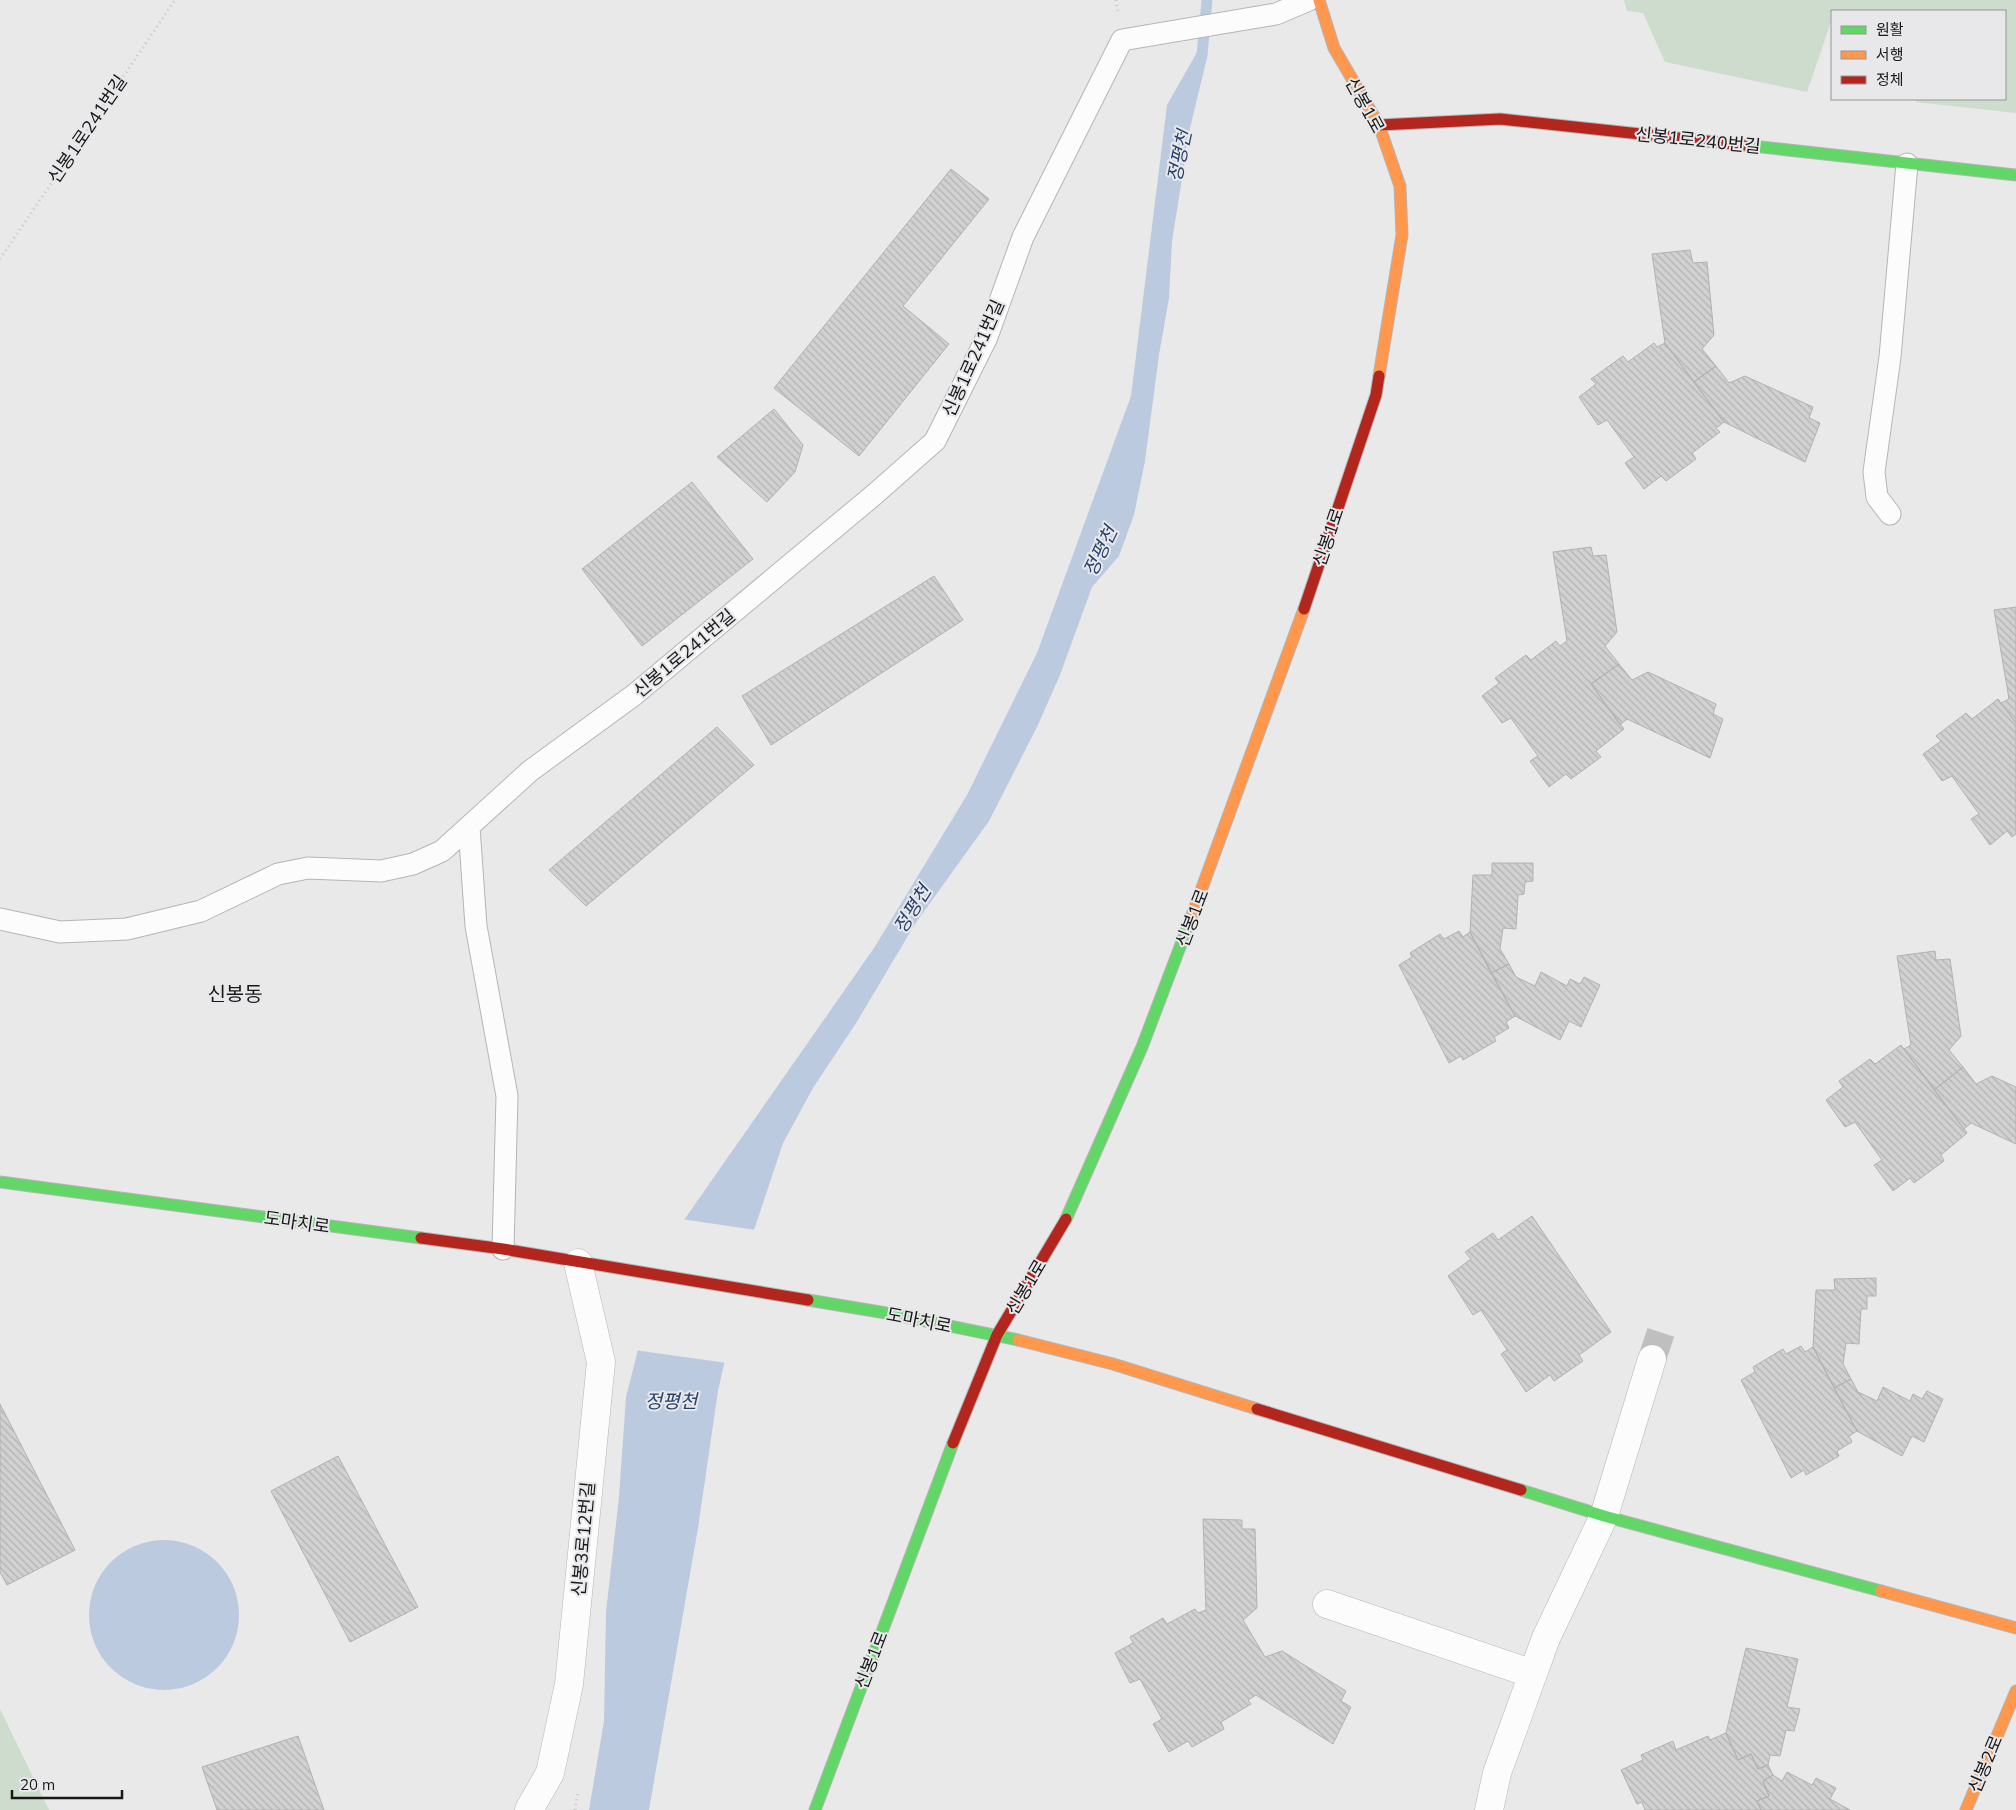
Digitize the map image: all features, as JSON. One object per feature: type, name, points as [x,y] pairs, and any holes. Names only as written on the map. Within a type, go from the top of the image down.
[{"type":"street","name":"신봉1로","points":[[815,1810],[954,1440],[997,1334],[1063,1224],[1142,1047],[1230,818],[1309,595],[1376,395],[1402,235],[1400,186],[1379,125],[1355,88],[1334,48],[1318,0]]},
{"type":"street","name":"신봉1로240번길","points":[[1379,125],[1500,118],[2016,176]]},
{"type":"street","name":"도마치로","points":[[0,1182],[502,1249],[997,1334],[1114,1364],[1604,1516],[2016,1628]]},
{"type":"street","name":"신봉3로12번길","points":[[529,1810],[550,1773],[569,1684],[601,1362],[586,1263]]},
{"type":"street","points":[[1489,1810],[1497,1773],[1546,1638],[1604,1516],[1652,1359]]},
{"type":"street","points":[[1328,1604],[1533,1674]]},
{"type":"street","name":"신봉2로","points":[[1966,1810],[2016,1691]]},
{"type":"lane","name":"신봉1로241번길","points":[[0,919],[60,932],[127,929],[201,911],[278,874],[308,868],[381,871],[413,864],[442,851],[530,771],[634,695],[868,500],[935,441],[987,337],[1023,237],[1122,40],[1276,14],[1309,0]]},
{"type":"lane","points":[[1890,514],[1877,497],[1874,472],[1890,357],[1907,164]]},
{"type":"lane","points":[[469,826],[476,926],[507,1096],[502,1249]]},
{"type":"path","name":"신봉1로241번길","points":[[0,259],[175,0]]},
{"type":"green space","points":[[1624,0],[2016,0],[2016,113],[1916,102],[1916,100],[2006,100],[2006,10],[1831,10],[1831,22],[1807,92],[1665,62],[1643,13],[1627,11]]},
{"type":"green space","points":[[0,1709],[49,1810],[0,1810]]},
{"type":"water","name":"정평천","points":[[1204,40],[1186,105],[1186,154],[1172,241],[1169,298],[1159,355],[1145,461],[1134,515],[1119,556],[1092,587],[1060,675],[1037,727],[989,821],[915,924],[858,1020],[813,1088],[783,1143],[754,1230],[718,1391],[698,1528],[649,1810],[589,1810],[604,1721],[606,1612],[619,1497],[626,1397],[663,1250],[874,948],[967,795],[1037,653],[1131,396],[1167,105]]},
{"type":"water","points":[[164,1540],[193,1546],[217,1562],[233,1586],[239,1615],[233,1644],[217,1668],[193,1684],[164,1690],[135,1684],[111,1668],[95,1644],[89,1615],[95,1586],[111,1562],[135,1546]]},
{"type":"pier","points":[[681,1219],[756,1230],[727,1363],[634,1350],[660,1249]]},
{"type":"building","points":[[951,169],[989,199],[903,306],[949,344],[859,456],[774,388]]},
{"type":"building","points":[[1690,250],[1693,263],[1707,262],[1714,335],[1702,349],[1716,366],[1694,382],[1665,343],[1652,254]]},
{"type":"building","points":[[1654,343],[1657,347],[1665,343],[1724,422],[1716,428],[1720,432],[1692,453],[1696,459],[1666,481],[1661,476],[1644,489],[1625,463],[1634,457],[1607,420],[1598,425],[1579,397],[1596,384],[1591,379],[1623,356],[1628,362]]},
{"type":"building","points":[[1716,366],[1729,383],[1745,376],[1813,407],[1809,418],[1820,423],[1805,462],[1724,422],[1694,382]]},
{"type":"building","points":[[774,409],[803,445],[795,472],[767,502],[717,457]]},
{"type":"building","points":[[692,482],[753,559],[642,646],[582,569]]},
{"type":"building","points":[[1591,547],[1593,556],[1606,555],[1617,632],[1605,646],[1619,664],[1591,684],[1624,729],[1596,751],[1601,757],[1571,779],[1566,774],[1549,787],[1530,761],[1538,756],[1511,718],[1502,723],[1482,696],[1499,683],[1495,678],[1526,655],[1531,660],[1556,641],[1560,646],[1567,641],[1553,552]]},
{"type":"building","points":[[934,576],[963,620],[771,745],[742,696]]},
{"type":"building","points":[[2016,607],[2016,723],[2001,703],[2009,699],[1994,610]]},
{"type":"building","points":[[1619,664],[1632,680],[1648,672],[1716,704],[1713,714],[1723,719],[1710,758],[1627,719],[1620,725],[1591,684]]},
{"type":"building","points":[[1998,699],[2016,723],[2016,834],[2012,837],[2007,831],[1990,845],[1971,819],[1979,814],[1952,776],[1942,781],[1923,754],[1941,741],[1936,736],[1966,713],[1972,719]]},
{"type":"building","points":[[717,727],[754,765],[586,906],[549,870]]},
{"type":"building","points":[[1492,863],[1533,863],[1533,881],[1525,882],[1524,894],[1518,895],[1516,929],[1503,928],[1500,949],[1509,964],[1491,973],[1470,932],[1473,875],[1492,875]]},
{"type":"building","points":[[1459,931],[1463,937],[1470,932],[1515,1016],[1506,1022],[1509,1028],[1494,1037],[1496,1041],[1463,1060],[1461,1056],[1449,1063],[1399,965],[1412,957],[1410,953],[1440,934],[1444,939]]},
{"type":"building","points":[[1935,951],[1936,960],[1950,959],[1961,1036],[1949,1050],[1963,1067],[1934,1090],[1904,1049],[1911,1045],[1897,956]]},
{"type":"building","points":[[1509,964],[1516,977],[1535,986],[1541,972],[1567,986],[1570,979],[1580,984],[1584,977],[1600,985],[1581,1027],[1569,1021],[1560,1040],[1515,1016],[1491,973]]},
{"type":"building","points":[[1901,1045],[1967,1133],[1941,1155],[1944,1161],[1914,1183],[1910,1178],[1893,1191],[1874,1165],[1882,1160],[1855,1122],[1845,1127],[1826,1100],[1843,1087],[1839,1081],[1870,1059],[1875,1064]]},
{"type":"building","points":[[1963,1067],[1976,1084],[1992,1076],[2016,1087],[2016,1144],[1971,1123],[1964,1129],[1934,1090]]},
{"type":"building","points":[[1532,1216],[1611,1332],[1579,1355],[1583,1361],[1554,1381],[1550,1375],[1526,1392],[1501,1354],[1507,1350],[1481,1310],[1473,1315],[1448,1276],[1471,1259],[1465,1252],[1493,1233],[1498,1240]]},
{"type":"building","points":[[1876,1278],[1876,1296],[1867,1296],[1867,1309],[1861,1309],[1859,1344],[1846,1343],[1843,1364],[1851,1379],[1834,1388],[1813,1347],[1816,1290],[1835,1290],[1834,1279]]},
{"type":"building","points":[[1801,1346],[1805,1352],[1813,1347],[1857,1431],[1849,1436],[1852,1442],[1837,1451],[1839,1456],[1806,1475],[1804,1470],[1791,1478],[1741,1380],[1755,1372],[1753,1367],[1783,1349],[1786,1354]]},
{"type":"building","points":[[1851,1379],[1858,1392],[1877,1401],[1883,1387],[1910,1401],[1913,1394],[1922,1399],[1927,1391],[1943,1399],[1924,1442],[1912,1436],[1902,1456],[1857,1431],[1834,1388]]},
{"type":"building","points":[[0,1404],[75,1550],[7,1585],[0,1572]]},
{"type":"building","points":[[338,1456],[418,1607],[350,1642],[271,1491]]},
{"type":"building","points":[[1203,1519],[1242,1520],[1242,1529],[1255,1529],[1257,1608],[1243,1620],[1265,1657],[1282,1651],[1346,1691],[1341,1701],[1351,1707],[1333,1744],[1256,1695],[1248,1700],[1251,1704],[1221,1722],[1224,1729],[1192,1747],[1188,1741],[1169,1752],[1153,1724],[1162,1719],[1140,1679],[1130,1683],[1115,1653],[1133,1643],[1130,1637],[1163,1618],[1167,1624],[1195,1609],[1198,1613],[1206,1610]]},
{"type":"building","points":[[1746,1648],[1798,1659],[1787,1707],[1800,1709],[1794,1731],[1786,1730],[1780,1756],[1770,1755],[1768,1765],[1758,1769],[1751,1754],[1738,1760],[1726,1733]]},
{"type":"building","points":[[1726,1733],[1738,1760],[1751,1754],[1758,1769],[1768,1765],[1773,1775],[1763,1781],[1769,1796],[1757,1801],[1761,1810],[1645,1810],[1642,1802],[1637,1804],[1621,1770],[1643,1760],[1641,1755],[1673,1741],[1676,1750],[1708,1736],[1710,1740]]},
{"type":"building","points":[[298,1736],[324,1810],[217,1810],[202,1767]]},
{"type":"building","points":[[1787,1772],[1812,1785],[1816,1778],[1836,1788],[1830,1799],[1850,1810],[1761,1810],[1757,1801],[1769,1796],[1763,1781],[1773,1775],[1782,1781]]},
{"type":"waterway","name":"정평천","points":[[1182,138],[1202,55],[1207,0]]},
{"type":"tunnel","points":[[1652,1359],[1664,1323]]},
{"type":"traffic: fast","points":[[1743,145],[2016,175]]},
{"type":"traffic: fast","points":[[1066,1219],[1142,1047],[1191,918]]},
{"type":"traffic: fast","points":[[0,1182],[421,1238]]},
{"type":"traffic: fast","points":[[808,1300],[886,1313],[1018,1340]]},
{"type":"traffic: fast","points":[[815,1810],[953,1443]]},
{"type":"traffic: fast","points":[[1521,1490],[1604,1516],[1881,1591]]},
{"type":"traffic: slow","points":[[1319,0],[1334,48],[1379,125],[1400,186],[1402,235],[1379,376]]},
{"type":"traffic: slow","points":[[1191,918],[1304,609]]},
{"type":"traffic: slow","points":[[1018,1340],[1113,1364],[1257,1409]]},
{"type":"traffic: slow","points":[[1881,1591],[2016,1628]]},
{"type":"traffic: slow","points":[[1966,1810],[2016,1691]]},
{"type":"traffic: jam","points":[[1379,125],[1500,119],[1743,145]]},
{"type":"traffic: jam","points":[[1304,609],[1376,395],[1379,376]]},
{"type":"traffic: jam","points":[[953,1443],[997,1335],[1066,1219]]},
{"type":"traffic: jam","points":[[421,1238],[503,1249],[808,1300]]},
{"type":"traffic: jam","points":[[1257,1409],[1521,1490]]},
{"type":"district","name":"신봉동","points":[[235,993]]}]
